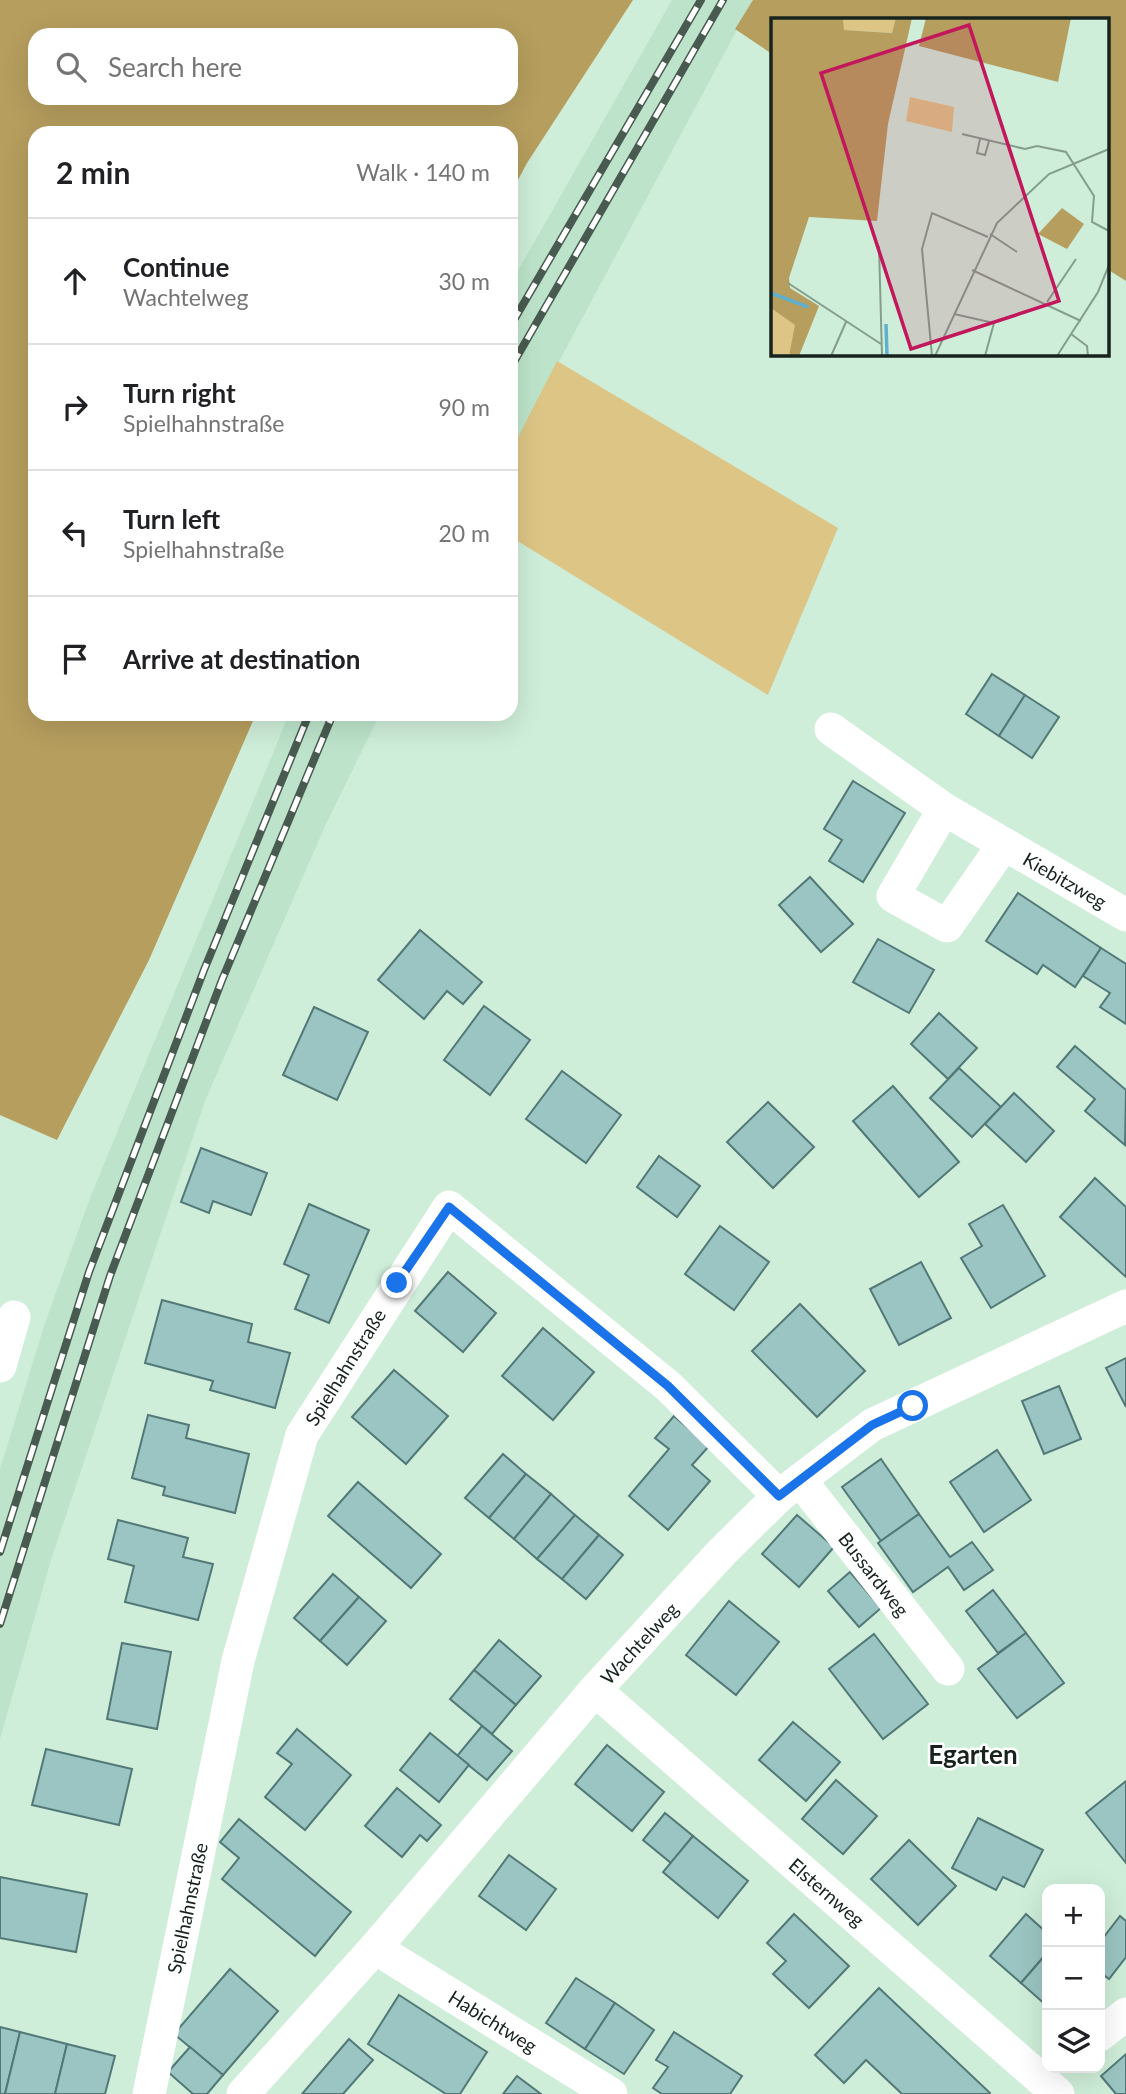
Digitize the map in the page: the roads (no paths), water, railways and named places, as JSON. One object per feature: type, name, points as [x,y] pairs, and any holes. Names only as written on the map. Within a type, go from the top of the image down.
[{"type":"street","name":"Kiebitzweg","points":[[831,729],[944,809],[1126,915]]},
{"type":"street","name":"Kiebitzweg","points":[[944,809],[893,896],[947,926],[1004,844]]},
{"type":"street","name":"Spielhahnstraße","points":[[149,2094],[238,1661],[302,1435],[449,1207],[790,1488]]},
{"type":"street","name":"Wachtelweg","points":[[243,2094],[375,1948],[595,1690],[723,1551],[790,1488],[872,1425],[1126,1306]]},
{"type":"street","points":[[0,1366],[14,1317]]},
{"type":"street","name":"Bussardweg","points":[[790,1488],[948,1669]]},
{"type":"street","name":"Elsternweg","points":[[595,1690],[1054,2081]]},
{"type":"street","name":"Habichtweg","points":[[375,1948],[611,2094]]},
{"type":"street","points":[[1105,2031],[1126,2014]]},
{"type":"railway","points":[[518,313],[701,0]]},
{"type":"railway","points":[[518,355],[723,0]]},
{"type":"railway","points":[[0,1552],[89,1272],[204,970],[306,721]]},
{"type":"railway","points":[[0,1624],[110,1276],[222,980],[330,721]]},
{"type":"district","name":"Egarten","points":[[973,1754]]}]
